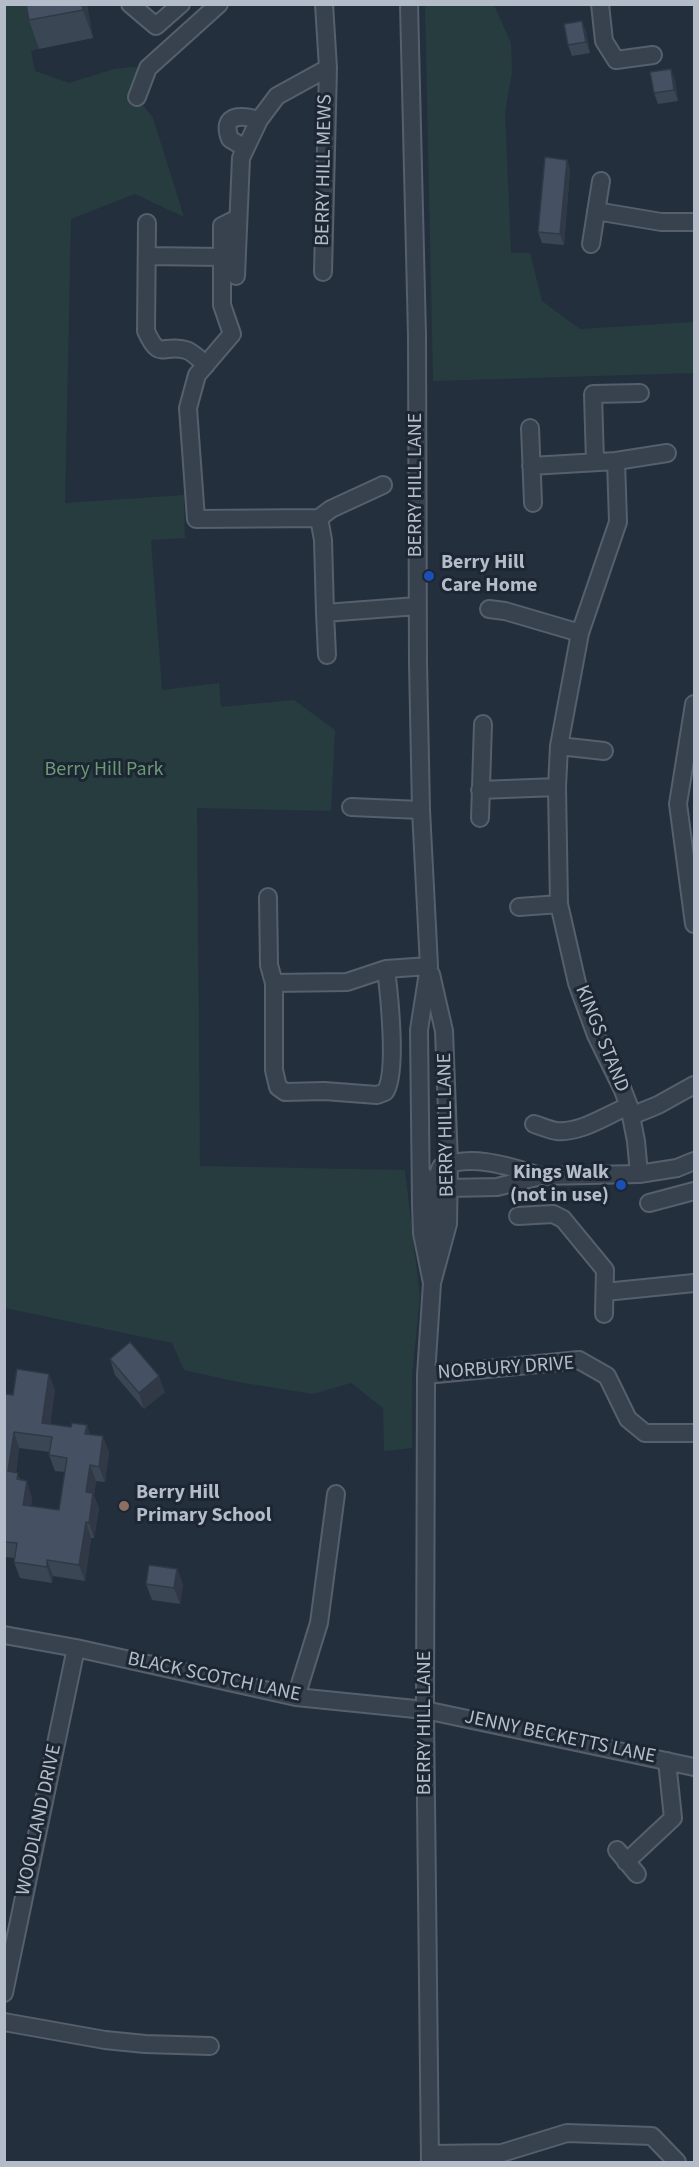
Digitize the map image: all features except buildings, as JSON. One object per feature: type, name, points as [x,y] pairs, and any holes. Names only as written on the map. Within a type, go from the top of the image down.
[{"type":"street","points":[[130,4],[156,27],[181,4]]},
{"type":"street","name":"BERRY HILL MEWS","points":[[323,272],[328,68],[324,4]]},
{"type":"street","name":"BERRY HILL LANE","points":[[409,4],[417,335],[417,606],[421,810],[429,966],[444,1031],[449,1163],[435,1182]]},
{"type":"street","points":[[600,4],[604,41],[616,60],[653,55]]},
{"type":"street","points":[[137,97],[148,68],[210,8]]},
{"type":"street","name":"BERRY HILL MEWS","points":[[236,276],[241,158],[245,148],[259,120],[277,96],[328,68]]},
{"type":"street","points":[[245,148],[230,139],[228,129],[230,123],[233,119],[243,116],[259,120]]},
{"type":"street","points":[[591,244],[601,181]]},
{"type":"street","points":[[596,211],[660,222],[694,222]]},
{"type":"street","points":[[238,218],[222,226],[222,305],[232,334],[197,375],[188,408],[196,519],[319,518],[331,509],[383,485]]},
{"type":"street","points":[[147,223],[146,331],[153,346],[162,351],[177,348],[189,351],[206,365]]},
{"type":"street","points":[[147,256],[222,257]]},
{"type":"street","points":[[595,462],[593,394],[640,393]]},
{"type":"street","points":[[530,428],[533,503]]},
{"type":"street","points":[[531,466],[616,460],[667,453]]},
{"type":"street","name":"KINGS STAND","points":[[616,460],[618,522],[579,633],[559,746],[557,787],[559,904],[578,983],[596,1035],[622,1088],[630,1111],[639,1174]]},
{"type":"street","points":[[319,518],[323,540],[327,655]]},
{"type":"street","points":[[325,613],[417,606]]},
{"type":"street","points":[[489,609],[505,611],[579,633]]},
{"type":"street","points":[[694,704],[678,804],[694,924]]},
{"type":"street","points":[[480,818],[483,724]]},
{"type":"street","points":[[559,746],[604,751]]},
{"type":"street","points":[[480,790],[557,787]]},
{"type":"street","points":[[351,807],[421,810]]},
{"type":"street","points":[[268,897],[269,965],[274,983],[274,1070],[278,1087],[285,1092],[324,1091],[377,1095],[385,1092],[392,1077],[386,969]]},
{"type":"street","points":[[519,907],[559,904]]},
{"type":"street","points":[[274,983],[347,982],[386,969],[429,966]]},
{"type":"street","name":"BERRY HILL LANE","points":[[429,966],[419,1030],[435,1182],[426,1375],[425,1710],[430,2158]]},
{"type":"street","points":[[534,1124],[556,1131],[582,1129],[605,1116],[658,1105],[694,1085]]},
{"type":"street","points":[[435,1182],[497,1188],[542,1176],[639,1174],[677,1168],[694,1161]]},
{"type":"street","points":[[449,1163],[496,1163],[542,1176]]},
{"type":"street","points":[[649,1203],[694,1191]]},
{"type":"street","points":[[518,1216],[553,1214],[563,1219],[605,1270],[604,1314]]},
{"type":"street","points":[[605,1292],[694,1282]]},
{"type":"street","name":"NORBURY DRIVE","points":[[426,1375],[579,1360],[607,1376],[628,1419],[645,1433],[694,1433]]},
{"type":"street","points":[[296,1697],[319,1623],[336,1494]]},
{"type":"street","name":"BLACK SCOTCH LANE","points":[[4,1635],[76,1648],[296,1697],[425,1710]]},
{"type":"street","name":"WOODLAND DRIVE","points":[[4,1993],[76,1648]]},
{"type":"street","name":"JENNY BECKETTS LANE","points":[[425,1710],[694,1767]]},
{"type":"street","points":[[627,1862],[673,1818],[667,1761]]},
{"type":"street","points":[[4,2022],[105,2040],[210,2046]]},
{"type":"street","points":[[430,2158],[502,2153],[567,2133],[652,2136],[677,2163]]},
{"type":"green space","name":"Berry Hill Park","points":[[31,4],[39,49],[31,51],[35,71],[69,83],[114,69],[145,66],[133,92],[153,118],[184,217],[135,194],[71,219],[65,503],[184,495],[185,538],[151,540],[162,690],[219,683],[221,707],[294,700],[335,730],[331,811],[197,808],[200,1166],[405,1170],[420,1297],[412,1376],[412,1448],[384,1451],[383,1408],[351,1383],[313,1394],[238,1382],[184,1370],[172,1343],[5,1308],[4,5]]},
{"type":"green space","points":[[425,5],[494,5],[511,43],[512,72],[505,112],[511,253],[530,253],[542,301],[580,329],[694,322],[694,373],[433,381]]},
{"type":"place","name":"Berry Hill Care Home","points":[[429,576]]},
{"type":"place","name":"Kings Walk (not in use)","points":[[621,1185]]},
{"type":"place","name":"Berry Hill Primary School","points":[[124,1506]]}]
